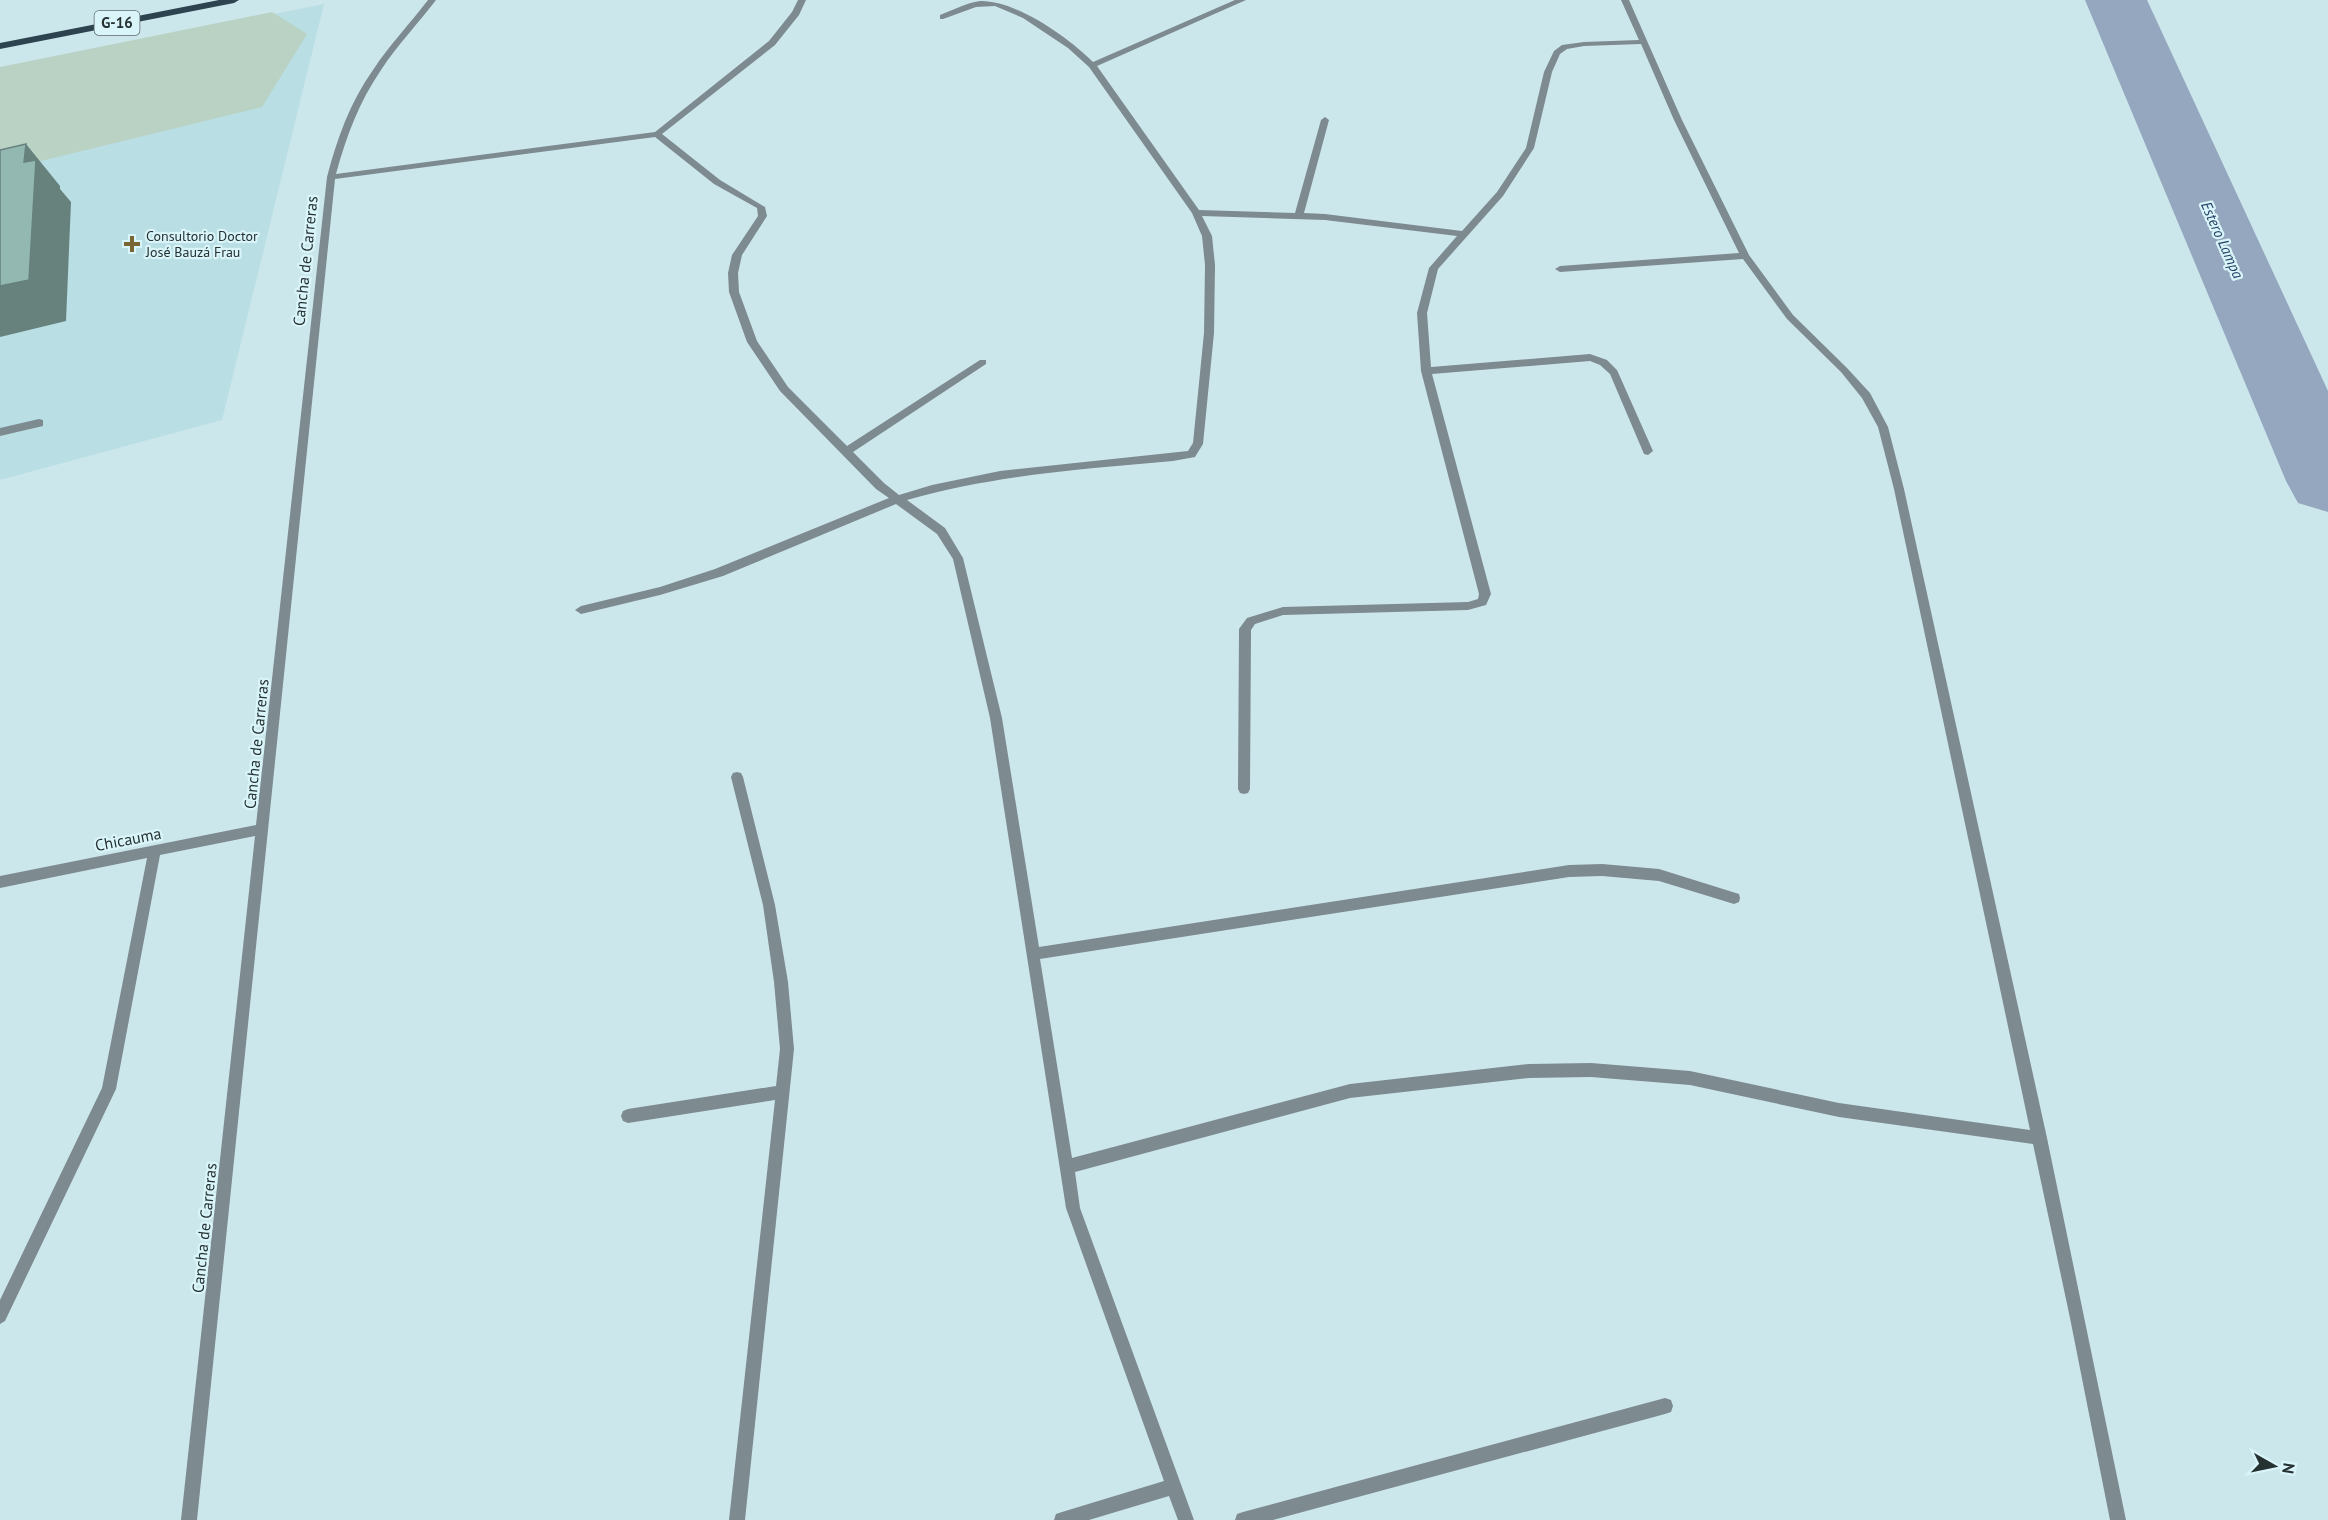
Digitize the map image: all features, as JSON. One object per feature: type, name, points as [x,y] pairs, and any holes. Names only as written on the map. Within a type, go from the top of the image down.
[{"type":"main road","name":"G-16","points":[[0,46],[234,0]]},
{"type":"street","name":"Cancha de Carreras","points":[[189,1520],[331,177],[349,120],[363,92],[384,59],[432,0]]},
{"type":"street","points":[[331,177],[657,134],[772,43],[796,13],[801,0]]},
{"type":"street","points":[[1092,65],[1242,0]]},
{"type":"street","points":[[1625,0],[1642,42],[1745,256],[1790,317],[1845,370],[1866,396],[1883,427],[1902,500],[2040,1138],[2118,1520]]},
{"type":"street","points":[[580,610],[666,591],[737,566],[898,500],[996,474],[1191,454],[1198,444],[1209,322],[1210,266],[1207,236],[1196,213],[1092,65],[1076,48],[1056,34],[998,4],[979,4],[943,17]]},
{"type":"street","points":[[1244,789],[1245,629],[1251,621],[1283,611],[1468,606],[1482,602],[1485,594],[1426,371],[1422,313],[1434,268],[1500,194],[1530,148],[1548,72],[1557,53],[1564,47],[1584,44],[1642,42]]},
{"type":"street","points":[[1299,216],[1325,120]]},
{"type":"street","points":[[657,134],[717,182],[761,207],[763,216],[737,255],[733,273],[734,292],[752,342],[784,389],[880,486],[941,531],[958,558],[996,718],[1073,1208],[1186,1520]]},
{"type":"street","points":[[1196,213],[1299,216],[1395,224],[1464,234]]},
{"type":"street","points":[[1560,269],[1745,256]]},
{"type":"street","points":[[1426,371],[1590,357],[1596,359],[1614,372],[1648,451]]},
{"type":"street","points":[[846,452],[983,362]]},
{"type":"street","points":[[0,432],[39,423]]},
{"type":"street","points":[[737,777],[769,905],[781,982],[786,1049],[737,1520]]},
{"type":"street","name":"Chicauma","points":[[0,882],[263,829]]},
{"type":"street","points":[[0,1316],[109,1089],[156,850]]},
{"type":"street","points":[[1034,954],[1569,871],[1602,870],[1659,874],[1734,898]]},
{"type":"street","points":[[1067,1167],[1350,1091],[1529,1071],[1591,1070],[1690,1078],[1839,1110],[2040,1138]]},
{"type":"street","points":[[628,1116],[782,1092]]},
{"type":"street","points":[[1243,1520],[1665,1406]]},
{"type":"street","points":[[1062,1520],[1174,1486]]},
{"type":"shaded area","name":"Consultorio Doctor José Bauzá Frau","points":[[324,4],[222,420],[0,480],[0,69]]},
{"type":"green space","points":[[272,12],[307,34],[262,107],[0,171],[0,67]]},
{"type":"building","points":[[26,144],[24,162],[36,160],[29,280],[0,286],[0,150]]},
{"type":"waterway","name":"Estero Lampa","points":[[2116,0],[2328,481]]},
{"type":"place","name":"Consultorio Doctor José Bauzá Frau","points":[[132,244]]}]
